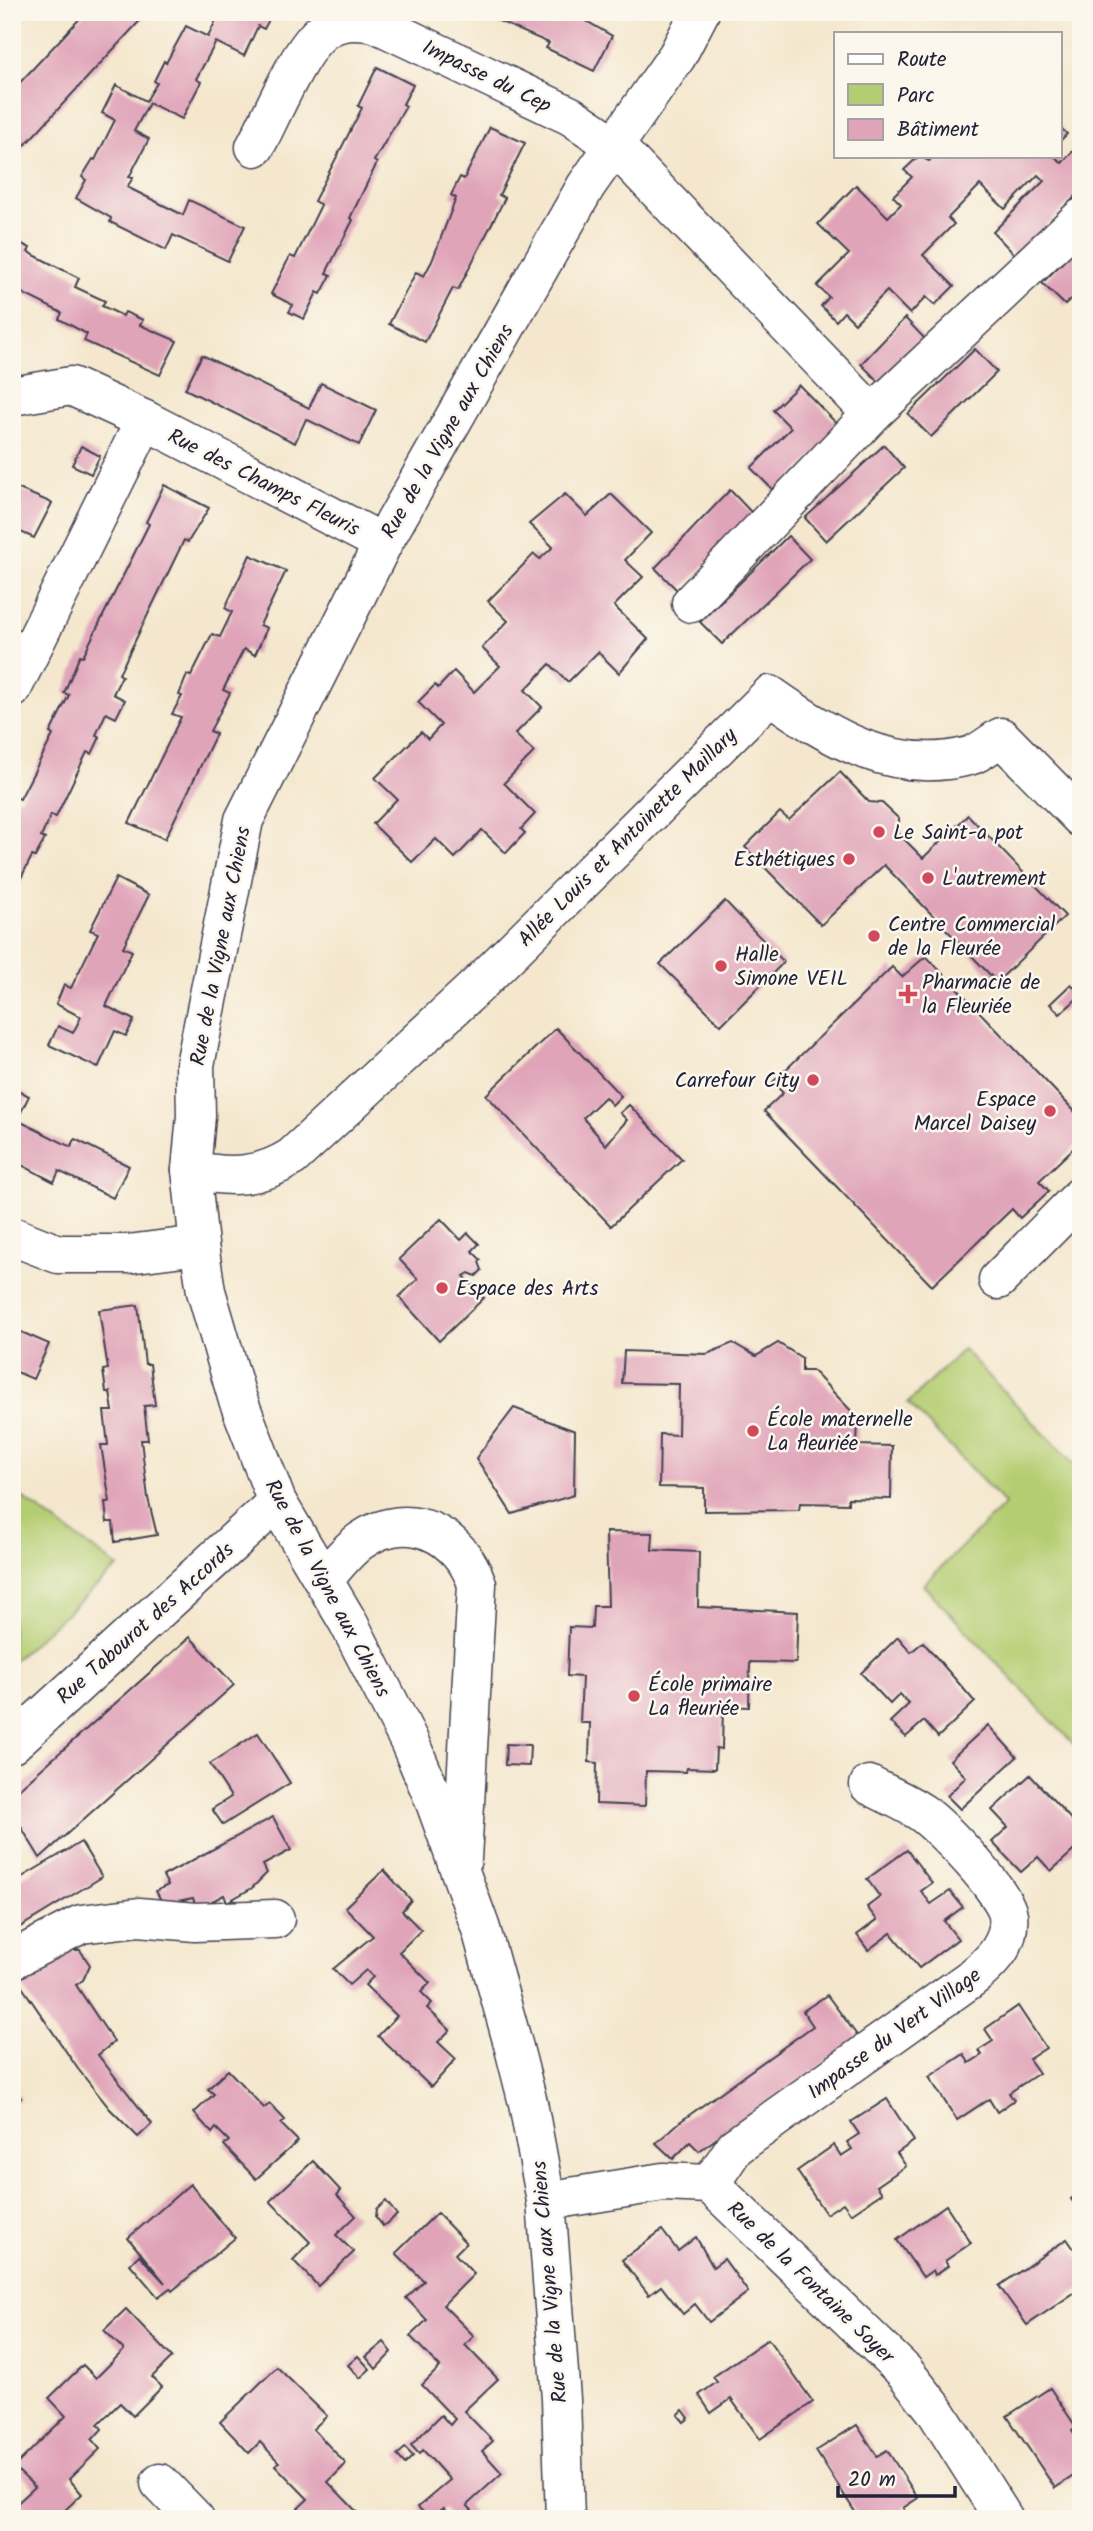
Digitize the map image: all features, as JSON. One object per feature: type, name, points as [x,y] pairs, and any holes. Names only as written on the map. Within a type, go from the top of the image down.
[{"type":"street","name":"Rue de la Vigne aux Chiens","points":[[565,2519],[561,2399],[546,2201],[528,2102],[461,1871],[409,1741],[324,1579],[297,1539],[277,1502],[224,1357],[206,1291],[191,1170],[196,1116],[195,1065],[243,820],[383,543],[579,198],[677,56],[700,12]]},
{"type":"street","name":"Impasse du Cep","points":[[255,147],[300,60],[313,43],[330,27],[356,20],[375,23],[558,110],[614,145],[872,414]]},
{"type":"street","points":[[691,603],[872,414],[1081,218]]},
{"type":"street","name":"Rue des Champs Fleuris","points":[[12,396],[71,386],[145,420],[383,543]]},
{"type":"street","name":"Rue des Champs Fleuris","points":[[12,689],[145,420]]},
{"type":"street","name":"Allée Louis et Antoinette Maillary","points":[[191,1170],[240,1176],[260,1173],[292,1157],[478,985],[770,695],[841,742],[883,755],[929,762],[971,755],[1001,737],[1081,818]]},
{"type":"street","points":[[998,1280],[1081,1196]]},
{"type":"street","points":[[12,1236],[58,1255],[128,1254],[199,1245]]},
{"type":"street","name":"Rue Tabourot des Accords","points":[[12,1744],[277,1502]]},
{"type":"street","points":[[324,1579],[360,1541],[394,1527],[414,1526],[434,1532],[454,1545],[469,1561],[477,1584],[461,1871]]},
{"type":"street","name":"Impasse du Vert Village","points":[[710,2184],[735,2147],[973,1977],[999,1953],[1006,1939],[1007,1913],[991,1884],[978,1868],[923,1813],[869,1785]]},
{"type":"street","points":[[12,1960],[81,1924],[139,1917],[195,1923],[275,1919]]},
{"type":"street","name":"Rue de la Fontaine Soyer","points":[[546,2201],[663,2182],[710,2184],[904,2371],[935,2410],[1004,2519]]},
{"type":"street","points":[[160,2483],[195,2519]]},
{"type":"green space","points":[[963,1349],[1081,1472],[1081,1752],[923,1585],[1005,1504],[908,1403]]},
{"type":"green space","points":[[12,1490],[118,1567],[12,1662]]},
{"type":"building","points":[[86,12],[148,12],[12,159],[12,91]]},
{"type":"building","points":[[220,12],[273,12],[264,29],[258,26],[244,56],[216,42],[196,79],[201,82],[182,119],[149,103],[134,131],[149,139],[129,177],[133,178],[127,187],[183,215],[189,200],[245,226],[228,261],[173,235],[166,250],[110,222],[111,218],[76,198],[86,180],[82,177],[93,159],[95,160],[115,120],[102,113],[116,85],[146,101],[157,83],[154,81],[164,61],[166,63],[186,26],[208,37]]},
{"type":"building","points":[[497,12],[581,12],[585,14],[583,19],[612,36],[594,71],[546,48],[549,43],[494,19]]},
{"type":"building","points":[[377,67],[413,85],[403,104],[406,106],[374,161],[377,163],[350,218],[353,220],[326,273],[331,275],[321,294],[317,292],[304,319],[289,312],[293,305],[271,294],[290,256],[295,258],[321,205],[314,201],[362,108],[358,106]]},
{"type":"building","points":[[490,127],[525,143],[499,195],[505,198],[458,290],[453,288],[425,342],[389,324],[416,272],[424,276],[432,261],[456,198],[451,195],[460,177],[464,179]]},
{"type":"building","points":[[1073,151],[1081,159],[1081,191],[1016,256],[993,232],[1044,181],[1038,175],[1005,209],[980,185],[948,218],[954,224],[923,255],[954,286],[935,305],[926,297],[910,314],[887,291],[855,323],[844,312],[836,321],[821,306],[829,297],[817,286],[849,254],[818,224],[856,185],[888,217],[901,204],[893,196],[912,177],[904,170],[917,158],[929,161],[932,158],[1056,158],[1062,163]]},
{"type":"building","points":[[14,240],[30,248],[28,252],[79,278],[75,287],[105,301],[102,306],[123,316],[125,312],[143,320],[140,325],[177,341],[160,375],[84,341],[87,334],[59,319],[62,313],[12,288]]},
{"type":"building","points":[[1081,244],[1081,290],[1065,305],[1042,283]]},
{"type":"building","points":[[905,318],[926,340],[882,385],[861,364]]},
{"type":"building","points":[[975,349],[997,372],[931,437],[908,414]]},
{"type":"building","points":[[202,355],[309,408],[321,383],[376,410],[359,445],[306,419],[295,443],[185,389]]},
{"type":"building","points":[[799,385],[841,428],[776,493],[751,468],[791,428],[773,410]]},
{"type":"building","points":[[884,445],[904,468],[826,541],[805,518]]},
{"type":"building","points":[[81,446],[100,456],[91,474],[72,465]]},
{"type":"building","points":[[164,485],[209,508],[188,542],[184,540],[119,674],[122,676],[113,694],[125,700],[116,718],[106,713],[96,735],[100,737],[92,754],[87,752],[56,817],[51,815],[41,837],[45,839],[35,857],[32,856],[12,896],[12,804],[15,797],[20,799],[53,735],[50,733],[69,695],[64,693],[80,655],[83,656],[149,524],[146,522]]},
{"type":"building","points":[[12,486],[52,503],[34,538],[12,528]]},
{"type":"building","points":[[730,490],[753,514],[679,592],[655,568]]},
{"type":"building","points":[[565,494],[587,516],[611,494],[651,533],[625,560],[643,577],[614,606],[648,639],[619,673],[598,652],[568,682],[550,664],[525,690],[542,707],[515,734],[534,752],[504,783],[535,814],[521,829],[525,833],[506,853],[482,830],[455,858],[436,839],[412,862],[373,824],[397,799],[375,778],[421,732],[428,739],[441,725],[418,702],[435,685],[438,688],[454,671],[474,692],[500,666],[482,648],[508,621],[488,601],[534,554],[540,559],[553,547],[529,524]]},
{"type":"building","points":[[788,536],[810,559],[722,644],[700,622]]},
{"type":"building","points":[[250,555],[286,571],[260,625],[267,628],[255,655],[244,649],[223,690],[230,693],[210,731],[216,734],[165,839],[129,823],[181,717],[172,714],[182,696],[179,695],[187,675],[191,676],[212,634],[220,637],[232,612],[225,608]]},
{"type":"building","points":[[840,772],[869,802],[882,803],[899,819],[899,834],[923,858],[968,815],[1065,916],[997,982],[884,865],[821,925],[745,847],[780,812],[789,820]]},
{"type":"building","points":[[116,878],[149,895],[123,947],[132,951],[106,1006],[134,1020],[126,1036],[115,1031],[98,1068],[49,1045],[58,1026],[73,1033],[81,1017],[56,1004],[64,985],[71,988],[98,933],[90,930]]},
{"type":"building","points":[[725,901],[784,962],[721,1025],[660,964]]},
{"type":"building","points":[[926,956],[1081,1118],[1081,1141],[1039,1181],[1049,1191],[1020,1218],[1012,1209],[932,1286],[764,1111],[783,1093],[773,1082],[892,967],[902,977]]},
{"type":"building","points":[[1071,984],[1081,995],[1060,1014],[1050,1004]]},
{"type":"building","points":[[556,1028],[621,1096],[612,1105],[605,1097],[583,1118],[606,1145],[627,1120],[620,1113],[629,1105],[682,1159],[611,1226],[486,1095]]},
{"type":"building","points":[[12,1087],[29,1096],[17,1120],[71,1147],[75,1139],[129,1166],[113,1198],[59,1171],[54,1182],[12,1160]]},
{"type":"building","name":"Espace des Arts","points":[[441,1219],[461,1240],[468,1233],[479,1244],[472,1251],[481,1260],[479,1262],[482,1270],[476,1276],[469,1273],[464,1276],[484,1298],[439,1341],[399,1297],[418,1279],[399,1259]]},
{"type":"building","points":[[138,1305],[145,1364],[150,1364],[155,1405],[144,1406],[148,1440],[141,1440],[148,1498],[157,1535],[115,1542],[113,1522],[107,1522],[105,1502],[110,1502],[101,1445],[108,1445],[104,1411],[113,1411],[110,1392],[106,1392],[103,1370],[108,1369],[99,1310]]},
{"type":"building","points":[[12,1328],[49,1344],[33,1379],[12,1370]]},
{"type":"building","points":[[733,1343],[756,1356],[778,1343],[802,1358],[802,1371],[813,1371],[858,1418],[857,1445],[892,1446],[891,1499],[848,1498],[848,1504],[800,1503],[799,1510],[704,1511],[704,1488],[659,1487],[660,1434],[678,1435],[679,1384],[622,1383],[624,1351],[707,1354]]},
{"type":"building","points":[[514,1408],[575,1431],[574,1495],[512,1514],[476,1458]]},
{"type":"building","points":[[606,1532],[653,1533],[652,1550],[699,1552],[698,1607],[798,1612],[796,1663],[750,1662],[749,1707],[723,1706],[722,1749],[716,1748],[715,1769],[687,1768],[686,1772],[646,1771],[645,1806],[596,1804],[597,1763],[589,1762],[590,1723],[580,1723],[582,1677],[567,1676],[569,1627],[592,1628],[593,1606],[608,1606]]},
{"type":"building","points":[[190,1637],[234,1685],[40,1858],[12,1812],[12,1795]]},
{"type":"building","points":[[898,1637],[911,1652],[923,1642],[975,1702],[938,1737],[924,1721],[906,1737],[890,1722],[909,1704],[900,1694],[890,1704],[861,1673]]},
{"type":"building","points":[[988,1725],[1017,1757],[960,1809],[947,1796],[966,1777],[950,1760]]},
{"type":"building","points":[[258,1733],[290,1783],[223,1825],[212,1809],[231,1797],[210,1764]]},
{"type":"building","points":[[506,1744],[530,1745],[529,1766],[505,1765]]},
{"type":"building","points":[[1030,1775],[1081,1830],[1081,1844],[1051,1871],[1038,1857],[1021,1872],[992,1842],[1008,1827],[992,1810]]},
{"type":"building","points":[[273,1817],[291,1850],[263,1865],[267,1873],[252,1888],[227,1902],[224,1895],[197,1909],[193,1898],[163,1904],[156,1891],[168,1885],[163,1876]]},
{"type":"building","points":[[81,1842],[102,1877],[12,1932],[12,1883]]},
{"type":"building","points":[[907,1850],[932,1883],[921,1891],[931,1904],[950,1891],[963,1907],[944,1921],[958,1939],[919,1968],[891,1933],[868,1950],[857,1935],[877,1920],[867,1907],[880,1897],[867,1879]]},
{"type":"building","points":[[384,1870],[411,1900],[402,1911],[421,1930],[399,1952],[430,1983],[421,1992],[432,2003],[427,2008],[450,2030],[438,2042],[456,2059],[431,2087],[378,2036],[397,2016],[365,1985],[373,1977],[366,1970],[349,1985],[333,1969],[373,1936],[345,1907]]},
{"type":"building","points":[[63,1950],[80,1950],[90,1965],[83,1980],[76,1985],[114,2042],[98,2055],[152,2124],[138,2137],[110,2109],[78,2069],[18,1981],[35,1966]]},
{"type":"building","points":[[827,1995],[859,2038],[699,2151],[690,2142],[673,2159],[656,2143],[681,2121],[813,2026],[803,2011]]},
{"type":"building","points":[[1018,2006],[1046,2048],[1029,2059],[1039,2073],[1009,2093],[1014,2100],[997,2112],[989,2099],[957,2120],[929,2077],[964,2054],[969,2063],[982,2055],[979,2050],[993,2041],[985,2029]]},
{"type":"building","points":[[228,2070],[264,2108],[270,2104],[285,2120],[281,2124],[298,2141],[256,2179],[224,2145],[229,2141],[216,2128],[212,2133],[194,2113],[214,2094],[208,2089]]},
{"type":"building","points":[[12,2088],[21,2098],[12,2105]]},
{"type":"building","points":[[887,2099],[914,2141],[897,2153],[906,2166],[877,2186],[882,2193],[851,2214],[843,2203],[826,2214],[797,2171],[834,2145],[841,2156],[852,2149],[847,2142],[859,2134],[851,2122]]},
{"type":"building","points":[[313,2161],[341,2191],[337,2195],[356,2216],[336,2235],[354,2252],[318,2286],[293,2260],[310,2242],[270,2201]]},
{"type":"building","points":[[190,2184],[235,2238],[172,2291],[170,2288],[158,2297],[130,2264],[139,2255],[165,2283],[128,2238]]},
{"type":"building","points":[[1081,2192],[1081,2213],[1071,2199]]},
{"type":"building","points":[[386,2201],[397,2215],[383,2226],[376,2217],[377,2209]]},
{"type":"building","points":[[946,2205],[971,2243],[945,2261],[948,2266],[935,2275],[933,2270],[923,2277],[897,2240]]},
{"type":"building","points":[[437,2213],[466,2243],[455,2254],[474,2274],[443,2305],[474,2336],[465,2345],[498,2379],[464,2411],[493,2441],[482,2451],[502,2473],[467,2505],[480,2519],[453,2519],[444,2508],[430,2519],[418,2507],[450,2480],[423,2450],[419,2454],[411,2445],[441,2415],[450,2425],[455,2419],[422,2385],[440,2367],[410,2336],[427,2320],[406,2298],[424,2281],[396,2253]]},
{"type":"building","points":[[662,2230],[678,2251],[696,2237],[713,2267],[724,2259],[748,2292],[709,2322],[695,2304],[683,2314],[661,2286],[649,2295],[622,2260]]},
{"type":"building","points":[[1067,2239],[1081,2259],[1081,2288],[1027,2325],[999,2286]]},
{"type":"building","points":[[126,2309],[172,2357],[152,2377],[162,2387],[133,2416],[120,2403],[98,2424],[102,2429],[92,2440],[100,2449],[69,2479],[82,2494],[62,2513],[67,2519],[12,2519],[12,2508],[35,2487],[14,2467],[66,2416],[49,2398],[83,2365],[96,2378],[124,2350],[104,2330]]},
{"type":"building","points":[[768,2339],[813,2402],[760,2439],[731,2399],[711,2413],[699,2395],[717,2382],[713,2377]]},
{"type":"building","points":[[384,2342],[392,2352],[376,2369],[366,2357]]},
{"type":"building","points":[[358,2356],[370,2369],[360,2378],[348,2365]]},
{"type":"building","points":[[277,2367],[327,2416],[313,2429],[346,2464],[328,2482],[358,2513],[352,2519],[300,2519],[294,2512],[308,2499],[275,2465],[279,2462],[260,2442],[249,2453],[220,2422]]},
{"type":"building","points":[[1050,2388],[1076,2427],[1072,2430],[1081,2443],[1081,2471],[1055,2488],[1007,2416]]},
{"type":"building","points":[[683,2410],[689,2418],[684,2422],[678,2415]]},
{"type":"building","points":[[857,2425],[877,2456],[887,2450],[918,2498],[903,2508],[910,2519],[851,2519],[857,2515],[816,2451]]},
{"type":"building","points":[[405,2448],[413,2456],[405,2464],[397,2455]]},
{"type":"building","points":[[720,2509],[728,2519],[708,2519]]},
{"type":"place","name":"Le Saint-a pot","points":[[879,832]]},
{"type":"place","name":"Esthétiques","points":[[849,859]]},
{"type":"place","name":"L'autrement","points":[[928,878]]},
{"type":"place","name":"Centre Commercial de la Fleurée","points":[[874,936]]},
{"type":"place","name":"Halle Simone VEIL","points":[[721,966]]},
{"type":"place","name":"Pharmacie de la Fleuriée","points":[[908,994]]},
{"type":"place","name":"Carrefour City","points":[[813,1080]]},
{"type":"place","name":"Espace Marcel Daisey","points":[[1050,1111]]},
{"type":"place","name":"Espace des Arts","points":[[442,1288]]},
{"type":"place","name":"École maternelle La fleuriée","points":[[753,1431]]},
{"type":"place","name":"École primaire La fleuriée","points":[[634,1696]]}]
